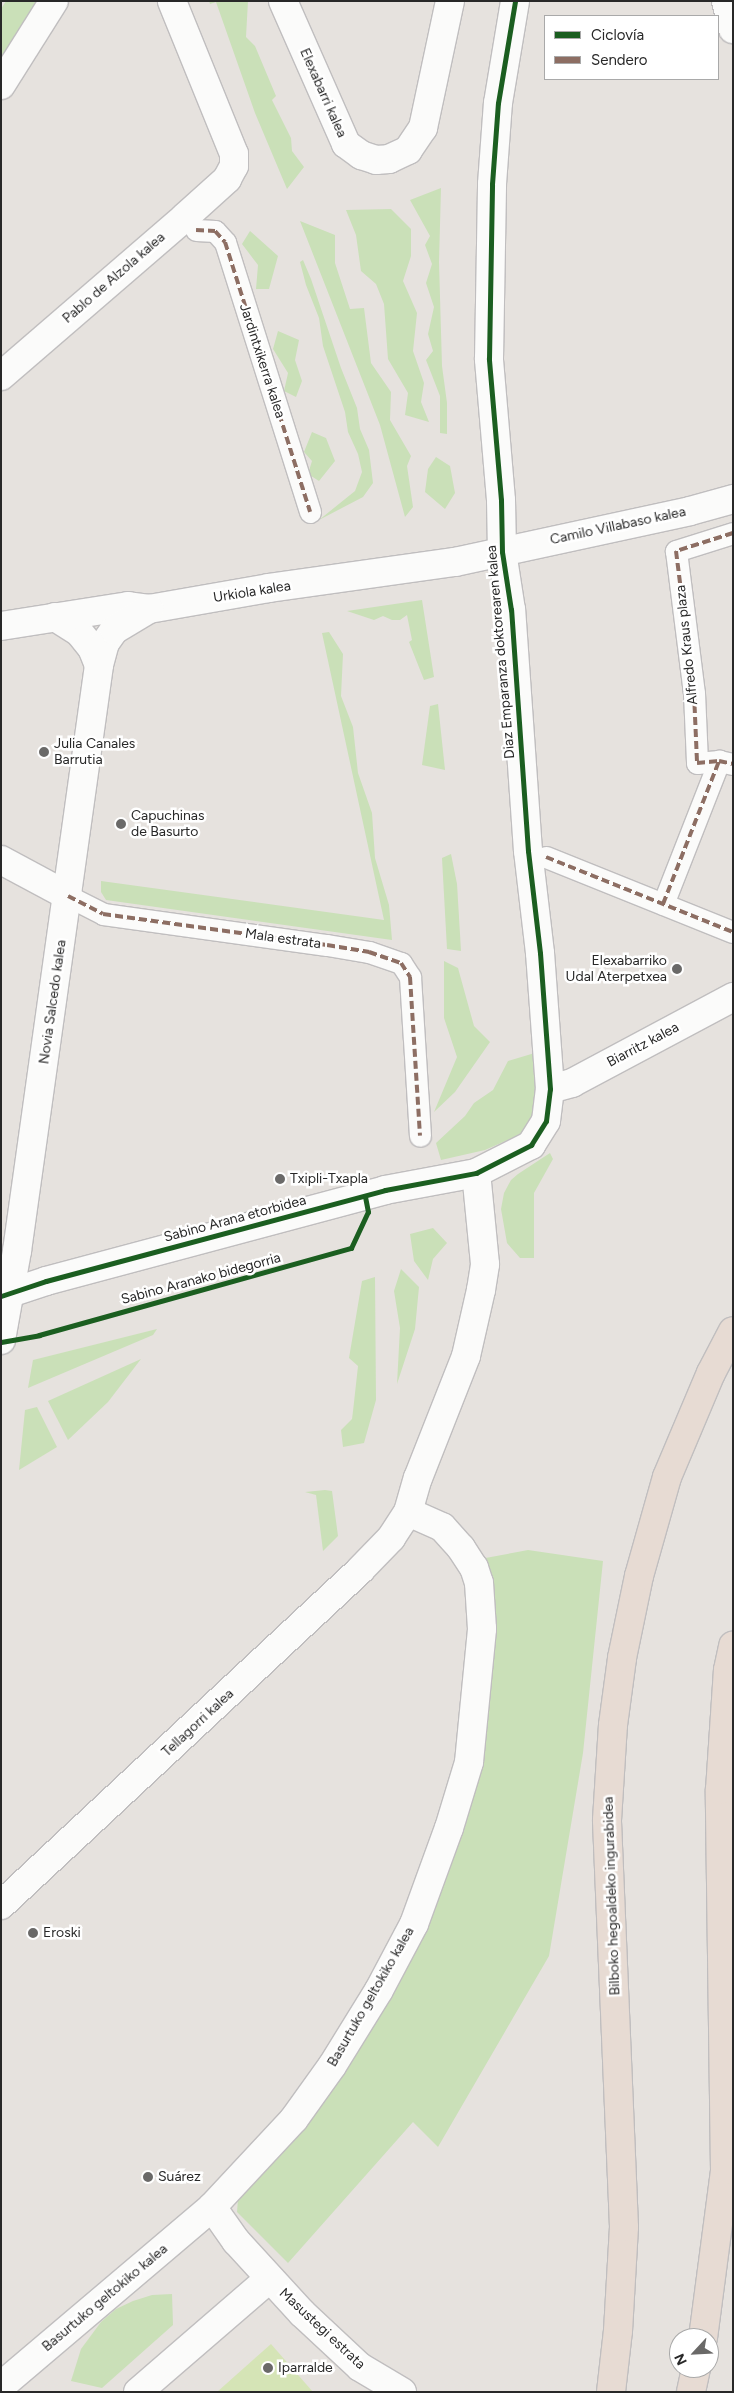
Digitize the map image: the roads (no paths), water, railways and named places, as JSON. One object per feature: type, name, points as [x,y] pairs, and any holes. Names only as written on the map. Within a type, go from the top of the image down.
[{"type":"highway","name":"Bilboko hegoaldeko ingurabidea","points":[[611,2392],[618,2331],[624,2227],[607,1820],[613,1725],[622,1658],[639,1576],[667,1477],[711,1373],[733,1331]]},
{"type":"highway","points":[[704,2328],[725,2170],[720,1790],[728,1670],[733,1646]]},
{"type":"highway","points":[[692,2392],[694,2378]]},
{"type":"street","points":[[1,85],[54,1]]},
{"type":"street","name":"Pablo de Alzola kalea","points":[[1,376],[226,179],[234,166],[234,154],[172,1]]},
{"type":"street","name":"Elexabarri kalea","points":[[282,1],[346,144],[361,155],[376,160],[389,159],[408,150],[423,128],[431,83],[450,1]]},
{"type":"street","name":"Diaz Emparanza doktorearen kalea","points":[[476,1173],[531,1145],[546,1121],[550,1089],[540,953],[528,851],[511,610],[502,552],[501,500],[489,358],[492,194],[498,102],[515,1]]},
{"type":"street","points":[[726,1],[733,29]]},
{"type":"street","name":"Jardintxikerra kalea","points":[[196,230],[215,231],[225,242],[310,512]]},
{"type":"street","name":"Camilo Villabaso kalea","points":[[502,552],[690,511],[733,499]]},
{"type":"street","name":"Alfredo Kraus plaza","points":[[726,763],[697,763],[694,693],[676,551],[733,533]]},
{"type":"street","name":"Urkiola kalea","points":[[1,626],[128,606],[149,609],[269,588],[455,562],[502,552]]},
{"type":"street","name":"Novia Salcedo kalea","points":[[1,1340],[4,1295],[18,1241],[99,665],[105,643],[114,630],[149,609]]},
{"type":"street","points":[[55,617],[79,632],[92,648],[99,665]]},
{"type":"street","points":[[662,904],[726,763]]},
{"type":"street","points":[[546,857],[733,932]]},
{"type":"street","name":"Mala estrata","points":[[1,860],[102,914],[327,945],[369,952],[401,963],[410,978],[420,1136]]},
{"type":"street","name":"Biarritz kalea","points":[[550,1089],[572,1083],[733,997]]},
{"type":"street","points":[[408,1512],[418,1478],[466,1356],[481,1290],[485,1264],[476,1173]]},
{"type":"street","name":"Sabino Arana etorbidea","points":[[4,1295],[46,1281],[384,1190],[476,1173]]},
{"type":"street","name":"Tellagorri kalea","points":[[1,1906],[331,1598],[391,1538],[408,1512]]},
{"type":"street","name":"Basurtuko geltokiko kalea","points":[[1,2386],[212,2207],[294,2119],[332,2066],[379,1990],[414,1924],[449,1828],[470,1762],[482,1629],[479,1583],[474,1568],[461,1548],[442,1527],[408,1512]]},
{"type":"street","name":"Masustegi estrata","points":[[212,2207],[236,2242],[269,2280],[360,2367],[402,2392]]},
{"type":"street","points":[[138,2392],[269,2280]]},
{"type":"place","name":"Julia Canales Barrutia","points":[[44,752]]},
{"type":"place","name":"Capuchinas de Basurto","points":[[121,824]]},
{"type":"place","name":"Elexabarriko Udal Aterpetxea","points":[[677,969]]},
{"type":"place","name":"Txipli-Txapla","points":[[280,1179]]},
{"type":"place","name":"Eroski","points":[[33,1933]]},
{"type":"place","name":"Suárez","points":[[148,2177]]},
{"type":"place","name":"Iparralde","points":[[268,2368]]}]
